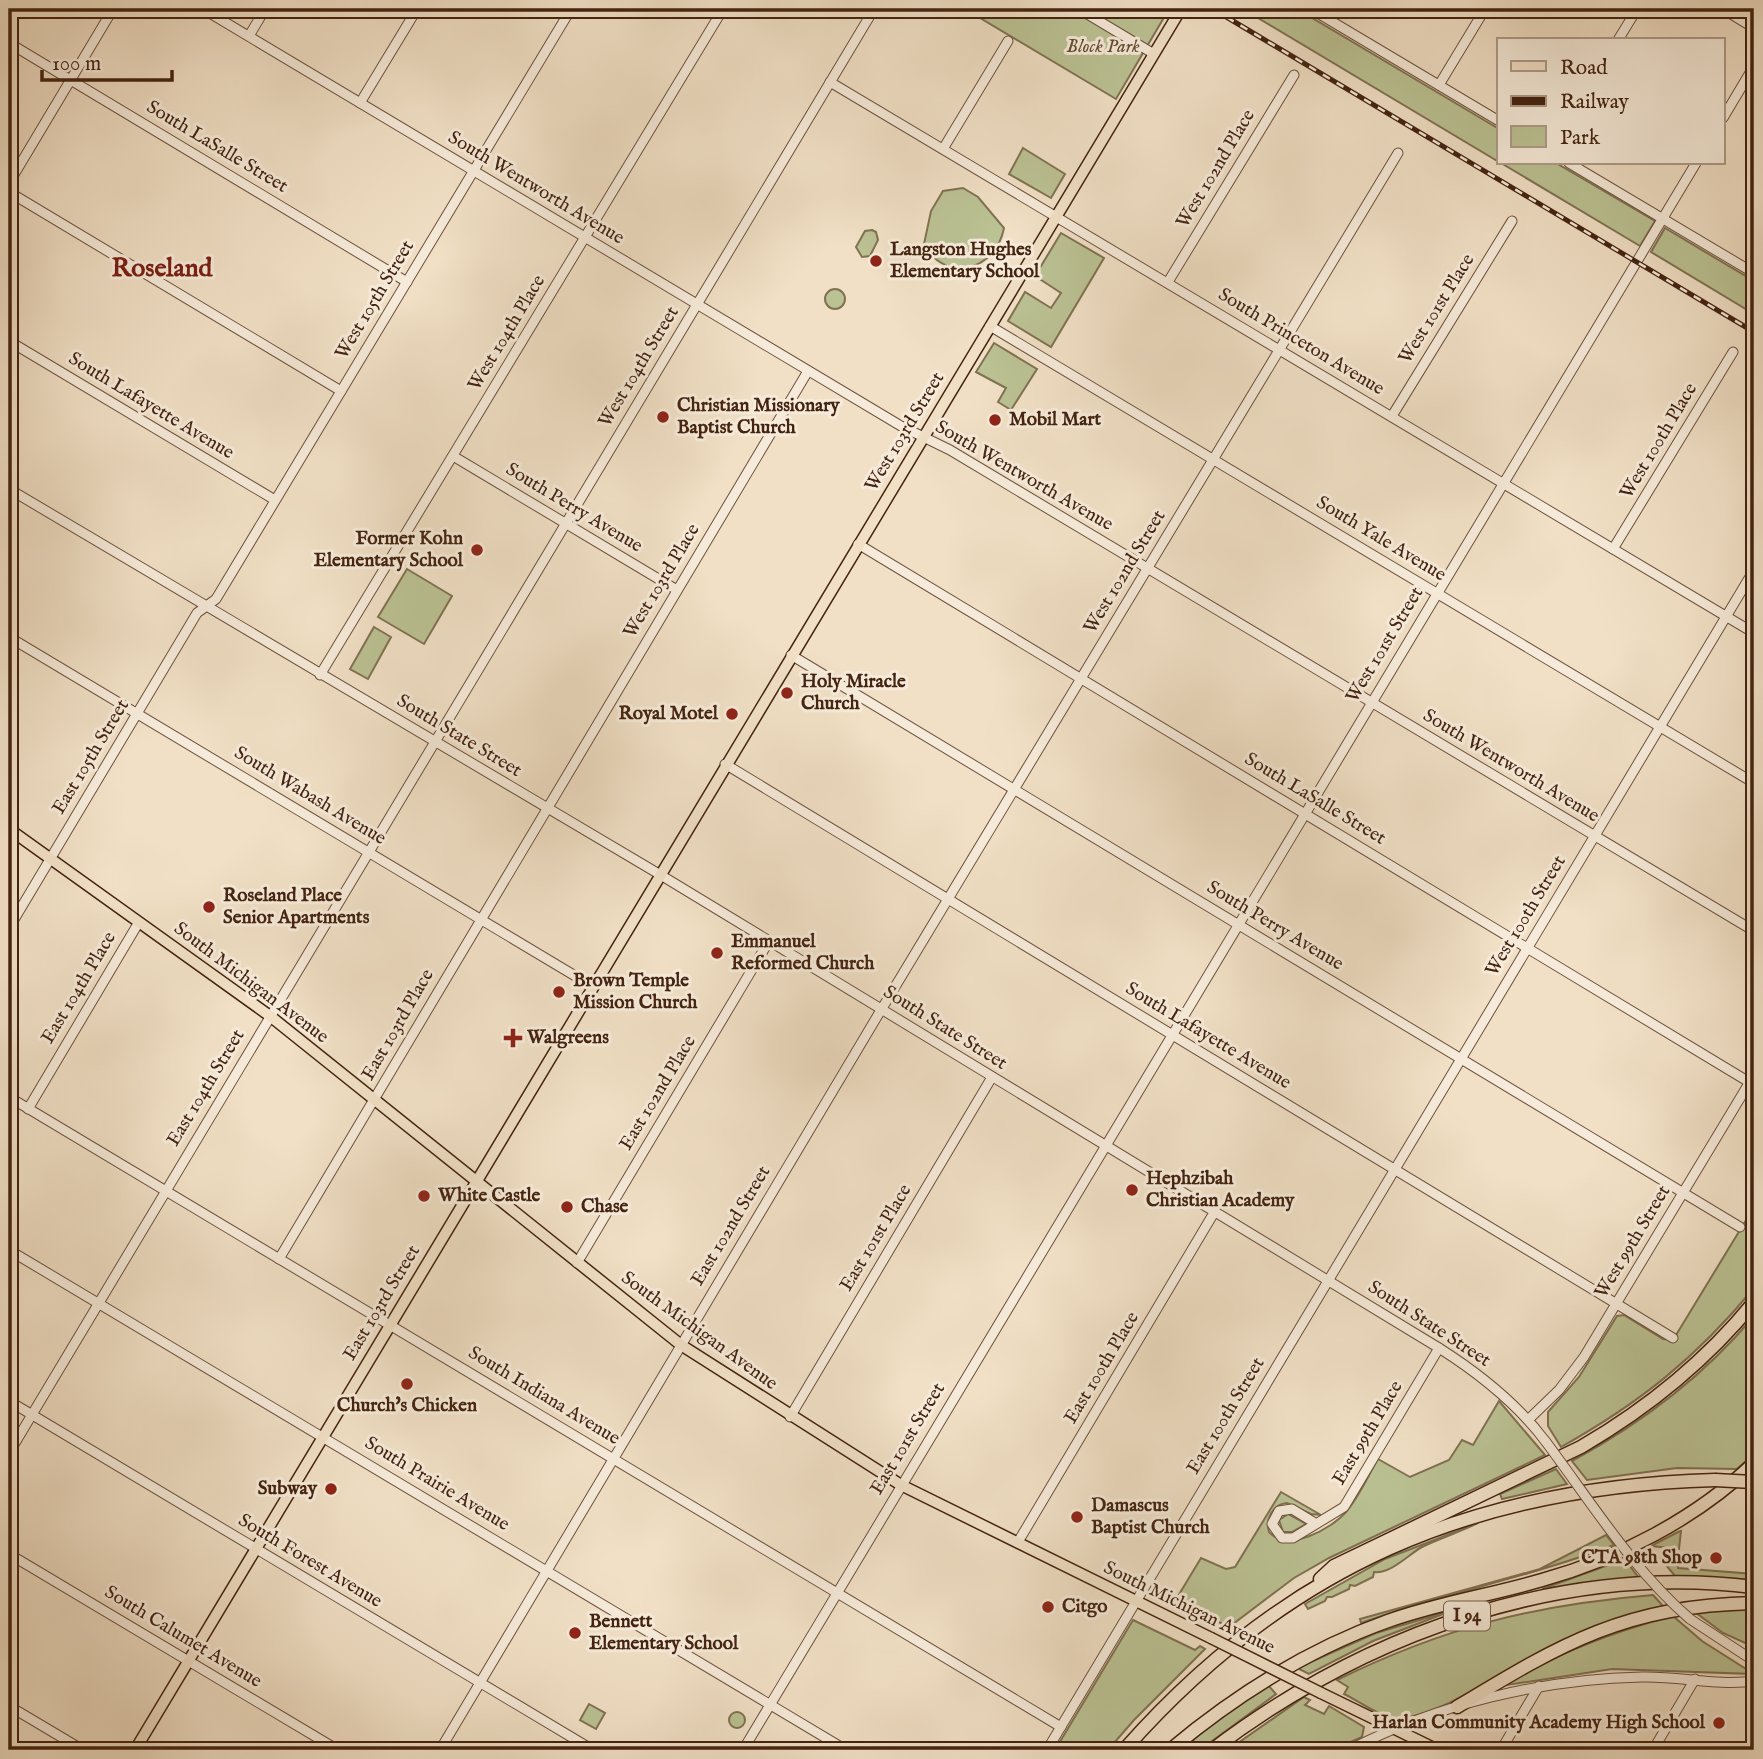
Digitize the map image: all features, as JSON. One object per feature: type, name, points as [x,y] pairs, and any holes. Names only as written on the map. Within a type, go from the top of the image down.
[{"type":"highway","points":[[1306,1592],[1334,1566],[1581,1447],[1620,1424],[1699,1363],[1754,1302]]},
{"type":"highway","points":[[1170,1750],[1250,1688],[1339,1640],[1432,1607],[1544,1580],[1603,1559],[1655,1534],[1709,1499],[1754,1464]]},
{"type":"highway","points":[[1124,1750],[1177,1692],[1257,1625],[1306,1592],[1406,1540],[1487,1512],[1539,1498],[1604,1487],[1715,1480],[1754,1482]]},
{"type":"highway","name":"I 94","points":[[1212,1750],[1286,1698],[1339,1668],[1394,1642],[1489,1609],[1594,1589],[1689,1583],[1754,1587]]},
{"type":"highway","points":[[1457,1707],[1581,1636],[1628,1619],[1698,1606],[1754,1603]]},
{"type":"main road","name":"West 103rd Street","points":[[659,874],[1181,9]]},
{"type":"main road","name":"South Michigan Avenue","points":[[9,829],[270,1016],[681,1345],[790,1417],[901,1485],[1438,1750]]},
{"type":"main road","name":"East 103rd Street","points":[[135,1750],[659,874]]},
{"type":"street","points":[[9,183],[113,9]]},
{"type":"street","name":"South Wentworth Avenue","points":[[203,9],[1754,931]]},
{"type":"street","points":[[249,36],[265,9]]},
{"type":"street","points":[[360,103],[417,9]]},
{"type":"street","name":"West 105th Street","points":[[206,607],[215,600],[571,9]]},
{"type":"street","name":"West 104th Place","points":[[320,675],[723,9]]},
{"type":"street","name":"West 104th Street","points":[[434,742],[874,9]]},
{"type":"street","points":[[1079,9],[1154,54]]},
{"type":"street","points":[[1311,9],[1497,120]]},
{"type":"street","points":[[1439,85],[1485,9]]},
{"type":"street","points":[[1619,38],[1637,9]]},
{"type":"street","points":[[1723,9],[1754,27]]},
{"type":"street","points":[[1328,19],[1334,10]]},
{"type":"street","points":[[943,149],[1008,41]]},
{"type":"street","name":"South LaSalle Street","points":[[9,43],[407,282]]},
{"type":"street","points":[[1724,116],[1754,66]]},
{"type":"street","name":"West 102nd Place","points":[[1168,282],[1294,75]]},
{"type":"street","name":"South Princeton Avenue","points":[[830,82],[1754,633]]},
{"type":"street","name":"West 102nd Street","points":[[881,1009],[1398,153]]},
{"type":"street","points":[[1571,164],[1754,273]]},
{"type":"street","name":"West 101st Street","points":[[1104,1145],[1695,164]]},
{"type":"street","points":[[9,192],[341,391]]},
{"type":"street","name":"West 101st Place","points":[[1392,416],[1512,221]]},
{"type":"street","name":"South Yale Avenue","points":[[990,326],[1754,783]]},
{"type":"street","name":"South Lafayette Avenue","points":[[9,341],[275,500]]},
{"type":"street","name":"West 100th Place","points":[[1614,549],[1733,352]]},
{"type":"street","name":"West 103rd Place","points":[[546,808],[808,371]]},
{"type":"street","name":"South Perry Avenue","points":[[453,456],[677,590]]},
{"type":"street","name":"South State Street","points":[[9,489],[659,874],[1469,1368],[1529,1419],[1650,1579],[1690,1619],[1754,1661]]},
{"type":"street","name":"South LaSalle Street","points":[[858,544],[1527,948],[1753,1080]]},
{"type":"street","name":"West 100th Street","points":[[1327,1279],[1754,570]]},
{"type":"street","name":"East 105th Street","points":[[9,928],[197,613],[206,607]]},
{"type":"street","name":"South Wabash Avenue","points":[[9,637],[592,986]]},
{"type":"street","name":"South Perry Avenue","points":[[791,655],[1740,1227]]},
{"type":"street","name":"East 104th Street","points":[[9,1453],[434,742]]},
{"type":"street","name":"South Lafayette Avenue","points":[[725,764],[1673,1338]]},
{"type":"street","name":"East 103rd Place","points":[[279,1259],[546,808]]},
{"type":"street","name":"East 104th Place","points":[[28,1109],[139,922]]},
{"type":"street","name":"East 102nd Place","points":[[577,1263],[769,941]]},
{"type":"street","name":"East 102nd Street","points":[[440,1750],[881,1009]]},
{"type":"street","name":"East 101st Place","points":[[790,1417],[992,1077]]},
{"type":"street","name":"West 99th Street","points":[[1529,1419],[1559,1390],[1584,1357],[1753,1080]]},
{"type":"street","name":"South Indiana Avenue","points":[[9,1097],[1061,1727]]},
{"type":"street","name":"East 101st Street","points":[[743,1750],[1104,1145]]},
{"type":"street","name":"East 100th Place","points":[[1018,1542],[1215,1211]]},
{"type":"street","name":"South Prairie Avenue","points":[[9,1250],[845,1750]]},
{"type":"street","name":"East 100th Street","points":[[1047,1750],[1327,1279]]},
{"type":"street","name":"East 99th Place","points":[[1315,1523],[1288,1509],[1279,1511],[1272,1524],[1282,1538],[1293,1538],[1344,1507],[1439,1348]]},
{"type":"street","name":"South Forest Avenue","points":[[9,1401],[593,1750]]},
{"type":"street","name":"South Calumet Avenue","points":[[9,1554],[338,1750]]},
{"type":"street","points":[[1349,1750],[1457,1707],[1539,1686],[1615,1678],[1754,1681]]},
{"type":"street","points":[[1653,1750],[1695,1679]]},
{"type":"street","points":[[1501,1750],[1539,1686]]},
{"type":"street","points":[[9,1706],[83,1750]]},
{"type":"green space","name":"Block Park","points":[[965,9],[1169,9],[1116,99]]},
{"type":"green space","points":[[1243,9],[1297,9],[1497,128],[1497,161]]},
{"type":"green space","points":[[1023,148],[1065,174],[1051,198],[1009,174]]},
{"type":"green space","points":[[1503,164],[1558,164],[1655,221],[1640,246]]},
{"type":"green space","points":[[963,188],[978,197],[1004,228],[991,254],[969,267],[957,268],[945,265],[933,257],[924,244],[931,211],[943,191]]},
{"type":"green space","points":[[1665,228],[1754,281],[1754,314],[1651,252]]},
{"type":"green space","points":[[865,231],[876,232],[878,240],[870,256],[862,257],[856,247]]},
{"type":"green space","points":[[1061,233],[1104,258],[1051,347],[1008,321],[1025,292],[1051,308],[1061,293],[1035,276]]},
{"type":"green space","points":[[835,289],[842,292],[845,299],[842,306],[835,309],[828,306],[825,299],[828,292]]},
{"type":"green space","points":[[994,343],[1037,369],[1011,410],[998,402],[1006,388],[976,372]]},
{"type":"green space","points":[[407,569],[452,596],[424,644],[378,617]]},
{"type":"green space","points":[[374,627],[391,637],[368,679],[350,669]]},
{"type":"green space","points":[[1754,1207],[1754,1288],[1711,1336],[1666,1377],[1642,1396],[1561,1447],[1548,1426],[1548,1412],[1579,1377],[1617,1316],[1624,1315],[1663,1339],[1673,1340]]},
{"type":"green space","points":[[1754,1316],[1754,1454],[1737,1469],[1677,1468],[1587,1480],[1572,1461],[1623,1431],[1670,1397],[1714,1359]]},
{"type":"green space","points":[[1499,1401],[1545,1455],[1329,1558],[1294,1578],[1229,1627],[1175,1601],[1201,1558],[1226,1569],[1235,1567],[1281,1492],[1321,1515],[1311,1514],[1287,1503],[1282,1504],[1271,1513],[1269,1532],[1277,1538],[1287,1540],[1309,1536],[1330,1525],[1346,1512],[1378,1459],[1410,1477],[1449,1460],[1462,1440],[1473,1445]]},
{"type":"green space","points":[[1556,1469],[1567,1484],[1502,1499],[1500,1494]]},
{"type":"green space","points":[[1288,1514],[1306,1524],[1292,1532],[1283,1532],[1279,1520]]},
{"type":"green space","points":[[1478,1523],[1422,1547],[1393,1567],[1374,1572],[1373,1577],[1355,1586],[1350,1585],[1349,1589],[1327,1597],[1325,1601],[1308,1609],[1305,1604],[1385,1559]]},
{"type":"green space","points":[[1681,1531],[1679,1549],[1651,1546],[1678,1532]]},
{"type":"green space","points":[[1606,1535],[1614,1545],[1551,1566],[1361,1623],[1360,1619],[1540,1569]]},
{"type":"green space","points":[[1625,1559],[1638,1577],[1542,1589]]},
{"type":"green space","points":[[1661,1559],[1678,1561],[1678,1568],[1754,1574],[1754,1580],[1675,1576]]},
{"type":"green space","points":[[1653,1595],[1663,1606],[1568,1640],[1469,1693],[1431,1711],[1413,1716],[1398,1718],[1377,1712],[1344,1694],[1348,1687],[1337,1680],[1415,1646],[1491,1621],[1569,1605]]},
{"type":"green space","points":[[1456,1609],[1373,1641],[1309,1674],[1297,1668],[1376,1633]]},
{"type":"green space","points":[[1754,1609],[1754,1647],[1723,1633],[1695,1612]]},
{"type":"green space","points":[[1673,1616],[1702,1641],[1754,1674],[1612,1669],[1507,1685],[1506,1682],[1567,1652]]},
{"type":"green space","points":[[1133,1620],[1195,1650],[1200,1646],[1205,1649],[1108,1750],[1055,1750]]},
{"type":"green space","points":[[1268,1685],[1276,1694],[1200,1750],[1181,1750],[1214,1722]]},
{"type":"green space","points":[[1304,1697],[1310,1700],[1305,1705],[1324,1714],[1329,1706],[1364,1727],[1362,1737],[1333,1750],[1228,1750]]},
{"type":"green space","points":[[589,1704],[605,1713],[596,1729],[580,1720]]},
{"type":"green space","points":[[734,1712],[740,1712],[745,1720],[743,1726],[734,1728],[729,1723],[729,1717]]},
{"type":"railway","points":[[1213,9],[1754,332]]},
{"type":"place","name":"Langston Hughes Elementary School","points":[[876,261]]},
{"type":"place","name":"Christian Missionary Baptist Church","points":[[663,417]]},
{"type":"place","name":"Mobil Mart","points":[[995,420]]},
{"type":"place","name":"Former Kohn Elementary School","points":[[477,550]]},
{"type":"place","name":"Holy Miracle Church","points":[[787,693]]},
{"type":"place","name":"Royal Motel","points":[[732,714]]},
{"type":"place","name":"Roseland Place Senior Apartments","points":[[209,907]]},
{"type":"place","name":"Emmanuel Reformed Church","points":[[717,953]]},
{"type":"place","name":"Brown Temple Mission Church","points":[[559,992]]},
{"type":"place","name":"Walgreens","points":[[513,1038]]},
{"type":"place","name":"Hephzibah Christian Academy","points":[[1132,1190]]},
{"type":"place","name":"White Castle","points":[[424,1196]]},
{"type":"place","name":"Chase","points":[[567,1207]]},
{"type":"place","name":"Church's Chicken","points":[[407,1384]]},
{"type":"place","name":"Subway","points":[[331,1489]]},
{"type":"place","name":"Damascus Baptist Church","points":[[1077,1517]]},
{"type":"place","name":"CTA 98th Shop","points":[[1716,1558]]},
{"type":"place","name":"Citgo","points":[[1048,1607]]},
{"type":"place","name":"Bennett Elementary School","points":[[575,1633]]},
{"type":"place","name":"Harlan Community Academy High School","points":[[1719,1723]]},
{"type":"district","name":"Roseland","points":[[162,268]]}]
